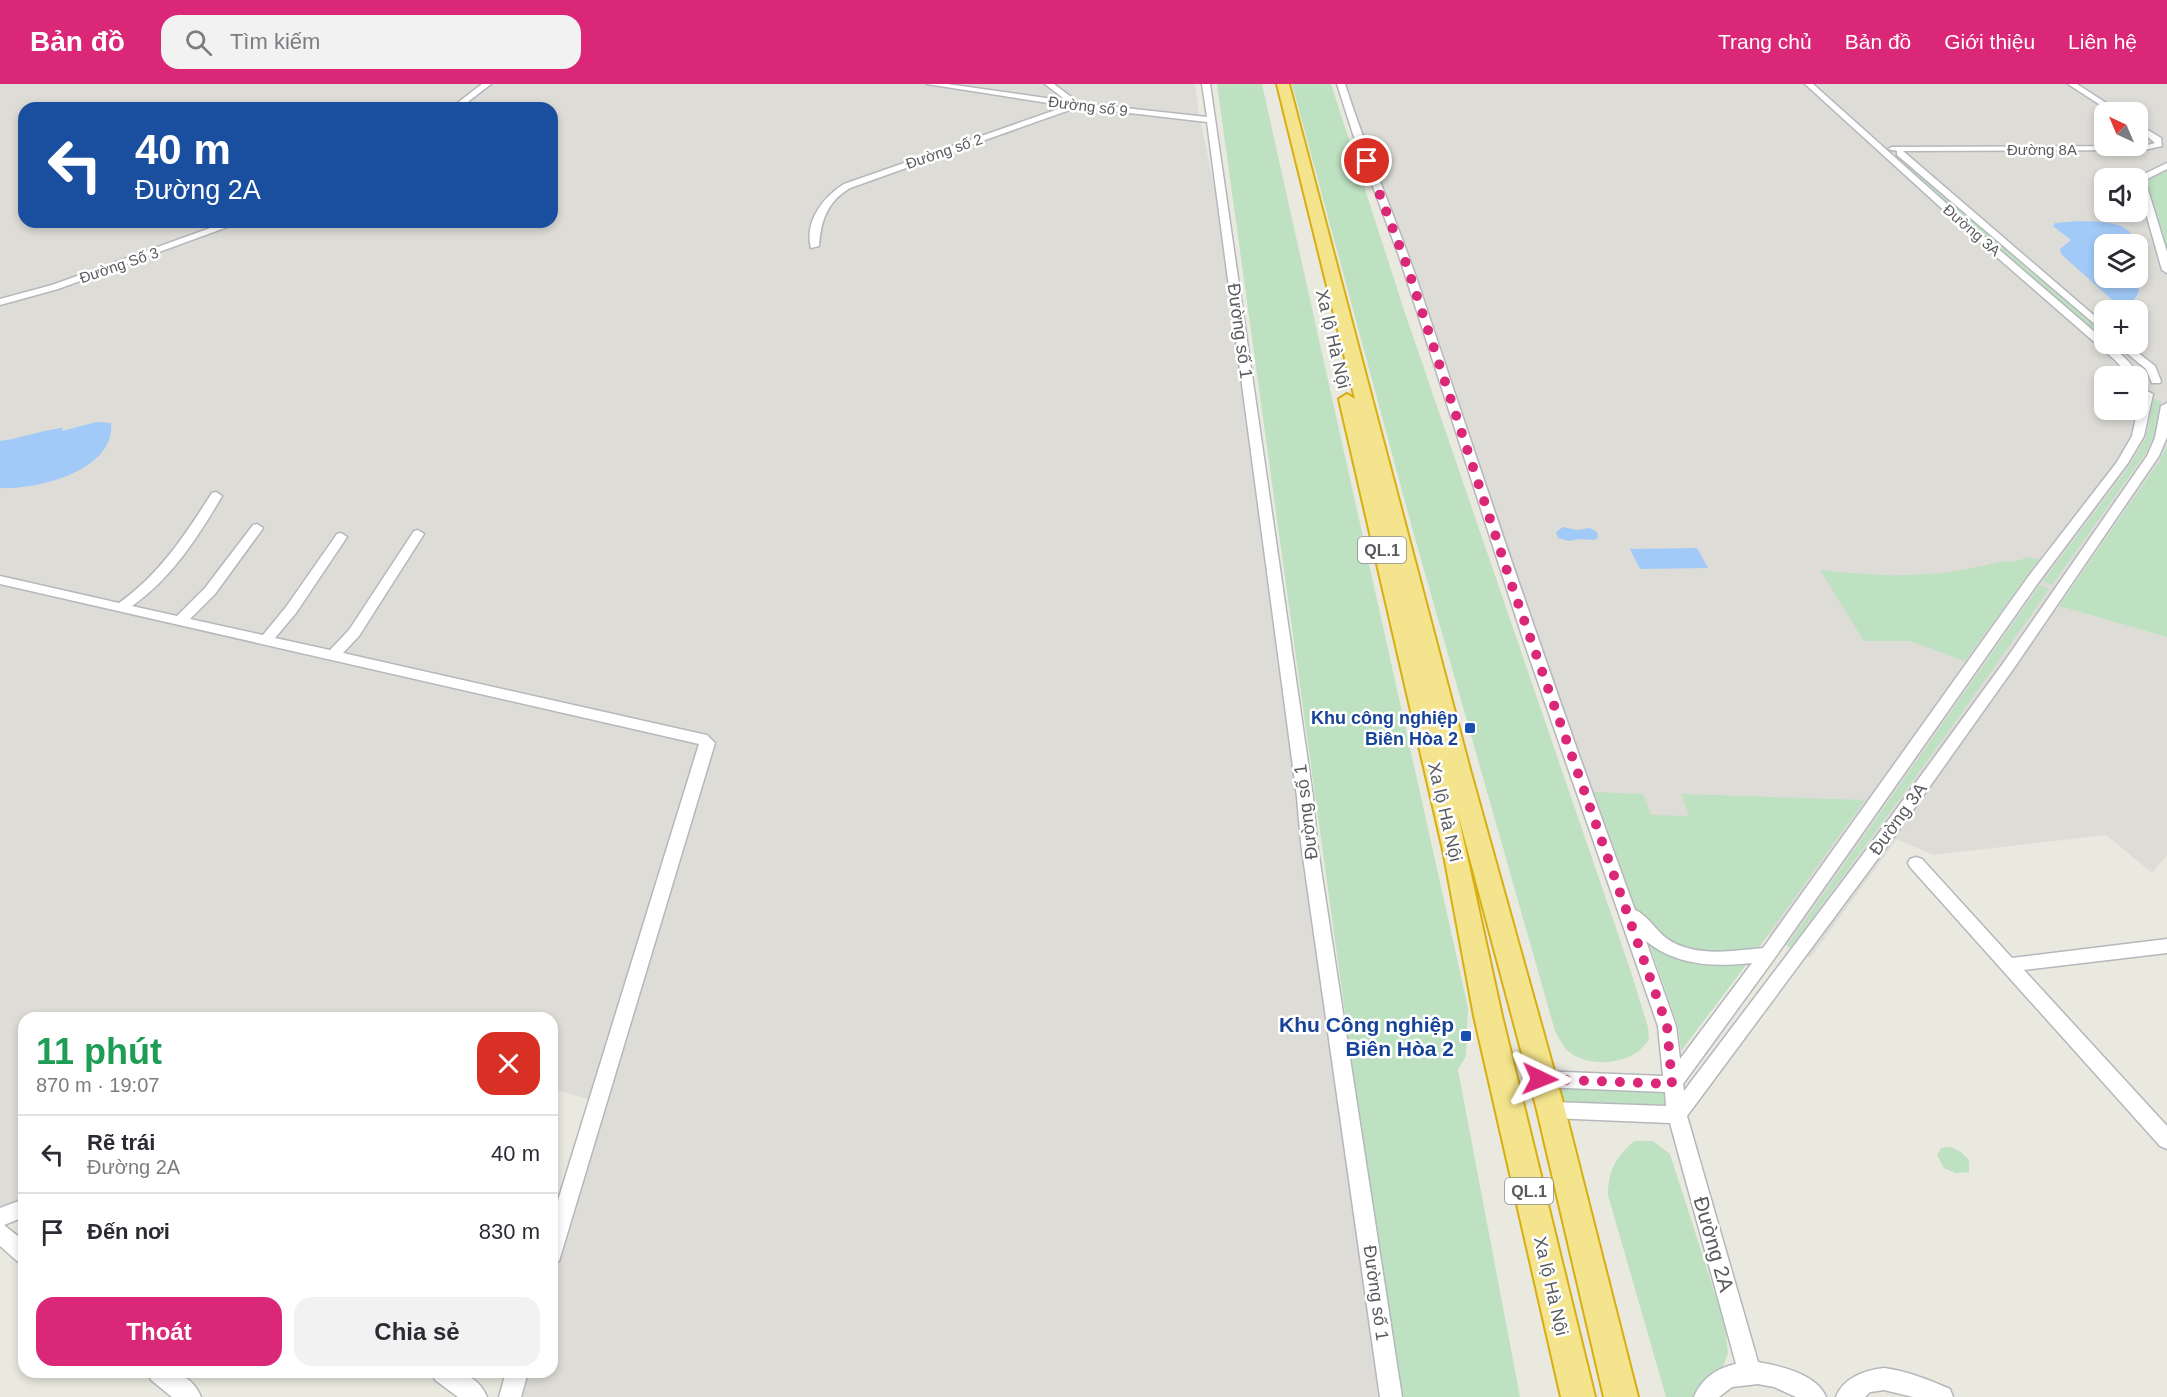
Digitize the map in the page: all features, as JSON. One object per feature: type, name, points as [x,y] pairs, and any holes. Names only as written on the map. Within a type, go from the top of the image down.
[{"type":"highway","name":"Xa lộ Hà Nội","points":[[1274,84],[1398,619],[1455,850],[1488,1017],[1567,1381],[1578,1397]]},
{"type":"highway","name":"Xa lộ Hà Nội","points":[[1283,84],[1424,640],[1540,1079]]},
{"type":"highway","name":"QL.1","points":[[1540,1079],[1551,1110],[1621,1397]]},
{"type":"highway","name":"QL.1","points":[[1612,1359],[1629,1397]]},
{"type":"street","points":[[463,102],[487,84]]},
{"type":"street","name":"Đường số 9","points":[[931,84],[1077,105],[1210,120]]},
{"type":"street","points":[[1049,84],[1077,105]]},
{"type":"street","name":"Đường số 1","points":[[1206,84],[1305,797],[1309,843],[1391,1397]]},
{"type":"street","points":[[1341,84],[1359,140],[1407,266],[1512,586],[1667,1026],[1672,1084],[1540,1079]]},
{"type":"street","name":"Đường 3A","points":[[1809,84],[1972,231],[2127,366]]},
{"type":"street","name":"Đường 3A","points":[[1822,84],[2094,320]]},
{"type":"street","points":[[2072,84],[2100,102]]},
{"type":"street","name":"Đường số 2","points":[[814,246],[819,213],[827,200],[847,186],[1077,105]]},
{"type":"street","name":"Đường 8A","points":[[2148,133],[2158,140],[2159,144],[2148,147]]},
{"type":"street","name":"Đường 8A","points":[[1896,149],[2094,148]]},
{"type":"street","points":[[1882,149],[1896,149]]},
{"type":"street","points":[[2167,166],[2139,179],[2151,210],[2167,270]]},
{"type":"street","name":"Đường Số 3","points":[[0,303],[55,287],[219,228]]},
{"type":"street","points":[[2133,354],[2162,382]]},
{"type":"street","points":[[2147,365],[2163,368]]},
{"type":"street","points":[[2148,391],[2167,398]]},
{"type":"street","name":"Đường 3A","points":[[1677,1115],[1885,837],[2009,665],[2153,456],[2161,438],[2167,406]]},
{"type":"street","name":"Đường 3A","points":[[1672,1084],[1768,954],[2033,580],[2122,463],[2138,436],[2139,420]]},
{"type":"street","points":[[120,608],[155,582],[216,496]]},
{"type":"street","points":[[179,622],[210,591],[257,528]]},
{"type":"street","points":[[333,656],[354,633],[373,606],[418,534]]},
{"type":"street","points":[[265,641],[291,610],[341,537]]},
{"type":"street","points":[[0,580],[702,739],[707,743],[558,1234]]},
{"type":"street","points":[[2033,580],[2059,590]]},
{"type":"street","points":[[1916,863],[2167,1140]]},
{"type":"street","points":[[1623,903],[1651,938],[1673,951],[1695,957],[1722,960],[1768,954]]},
{"type":"street","points":[[2008,965],[2167,946]]},
{"type":"street","name":"Đường 2A","points":[[1672,1084],[1677,1115],[1750,1372]]},
{"type":"street","points":[[1551,1110],[1677,1115]]},
{"type":"street","points":[[0,1217],[18,1210]]},
{"type":"street","points":[[0,1233],[18,1249]]},
{"type":"street","points":[[1705,1397],[1709,1390],[1726,1377],[1750,1372],[1770,1375],[1791,1382],[1815,1397]]},
{"type":"street","points":[[166,1378],[190,1397]]},
{"type":"street","points":[[451,1378],[476,1397]]},
{"type":"street","points":[[510,1397],[516,1378]]},
{"type":"street","points":[[1847,1397],[1865,1383],[1881,1379],[1898,1381],[1942,1397]]},
{"type":"shaded area","points":[[0,84],[1195,84],[1198,109],[1222,223],[1383,1397],[518,1397],[524,1378],[558,1378],[558,1261],[606,1104],[558,1091],[558,1012],[18,1012],[18,1204],[0,1211]]},
{"type":"shaded area","points":[[1346,84],[2167,84],[2167,445],[2160,460],[2059,606],[2167,637],[2167,855],[2152,873],[2106,835],[1933,855],[1897,839],[1810,958],[1768,936],[1757,950],[1637,913],[1519,584],[1412,264],[1357,124]]},
{"type":"green space","points":[[1217,84],[1262,84],[1468,1008],[1466,1056],[1458,1070],[1520,1397],[1398,1397]]},
{"type":"green space","points":[[1292,84],[1331,84],[1405,313],[1648,1027],[1649,1040],[1638,1052],[1628,1057],[1610,1062],[1583,1059],[1566,1049],[1555,1031],[1411,524]]},
{"type":"green space","points":[[1903,164],[1909,164],[2094,325],[2094,331]]},
{"type":"green space","points":[[2167,169],[2167,256],[2148,195],[2148,177]]},
{"type":"green space","points":[[2154,399],[2161,401],[2154,436],[2145,454],[2052,585],[2043,581],[2130,465],[2146,438]]},
{"type":"green space","points":[[2167,445],[2167,637],[2059,606],[2160,460]]},
{"type":"green space","points":[[2026,557],[2039,559],[1965,661],[1910,641],[1864,641],[1820,570],[1887,575],[1929,574],[2018,561]]},
{"type":"green space","points":[[2040,585],[2049,589],[1856,859],[1790,948],[1787,946]]},
{"type":"green space","points":[[1594,792],[1643,794],[1651,815],[1689,816],[1681,794],[1865,800],[1757,950],[1720,955],[1674,946],[1637,913]]},
{"type":"green space","points":[[1648,941],[1749,961],[1681,1051],[1678,1026]]},
{"type":"green space","points":[[1555,1089],[1667,1093],[1669,1105],[1558,1101]]},
{"type":"green space","points":[[1634,1141],[1653,1141],[1670,1154],[1725,1325],[1728,1353],[1722,1369],[1702,1383],[1694,1397],[1666,1397],[1608,1195],[1614,1165]]},
{"type":"green space","points":[[1951,1147],[1961,1152],[1969,1160],[1969,1172],[1955,1173],[1944,1168],[1937,1155],[1941,1148]]},
{"type":"water","points":[[2079,221],[2110,223],[2125,228],[2131,234],[2094,234],[2094,284],[2061,254],[2060,249],[2071,240],[2053,226],[2055,223]]},
{"type":"water","points":[[2099,288],[2138,288],[2139,292],[2134,300],[2112,300]]},
{"type":"water","points":[[97,422],[111,423],[109,440],[101,454],[88,465],[52,481],[15,488],[0,488],[0,441],[47,430],[63,428],[62,431]]},
{"type":"water","points":[[1563,527],[1577,530],[1590,528],[1597,532],[1598,537],[1594,540],[1569,541],[1558,538],[1556,532]]},
{"type":"water","points":[[1697,548],[1708,568],[1640,569],[1630,549]]},
{"type":"place","name":"Khu công nghiệp Biên Hòa 2","points":[[1470,728]]},
{"type":"place","name":"Khu Công nghiệp Biên Hòa 2","points":[[1466,1036]]},
{"type":"route","points":[[1367,161],[1407,266],[1512,586],[1667,1026],[1672,1084],[1540,1079]]}]
